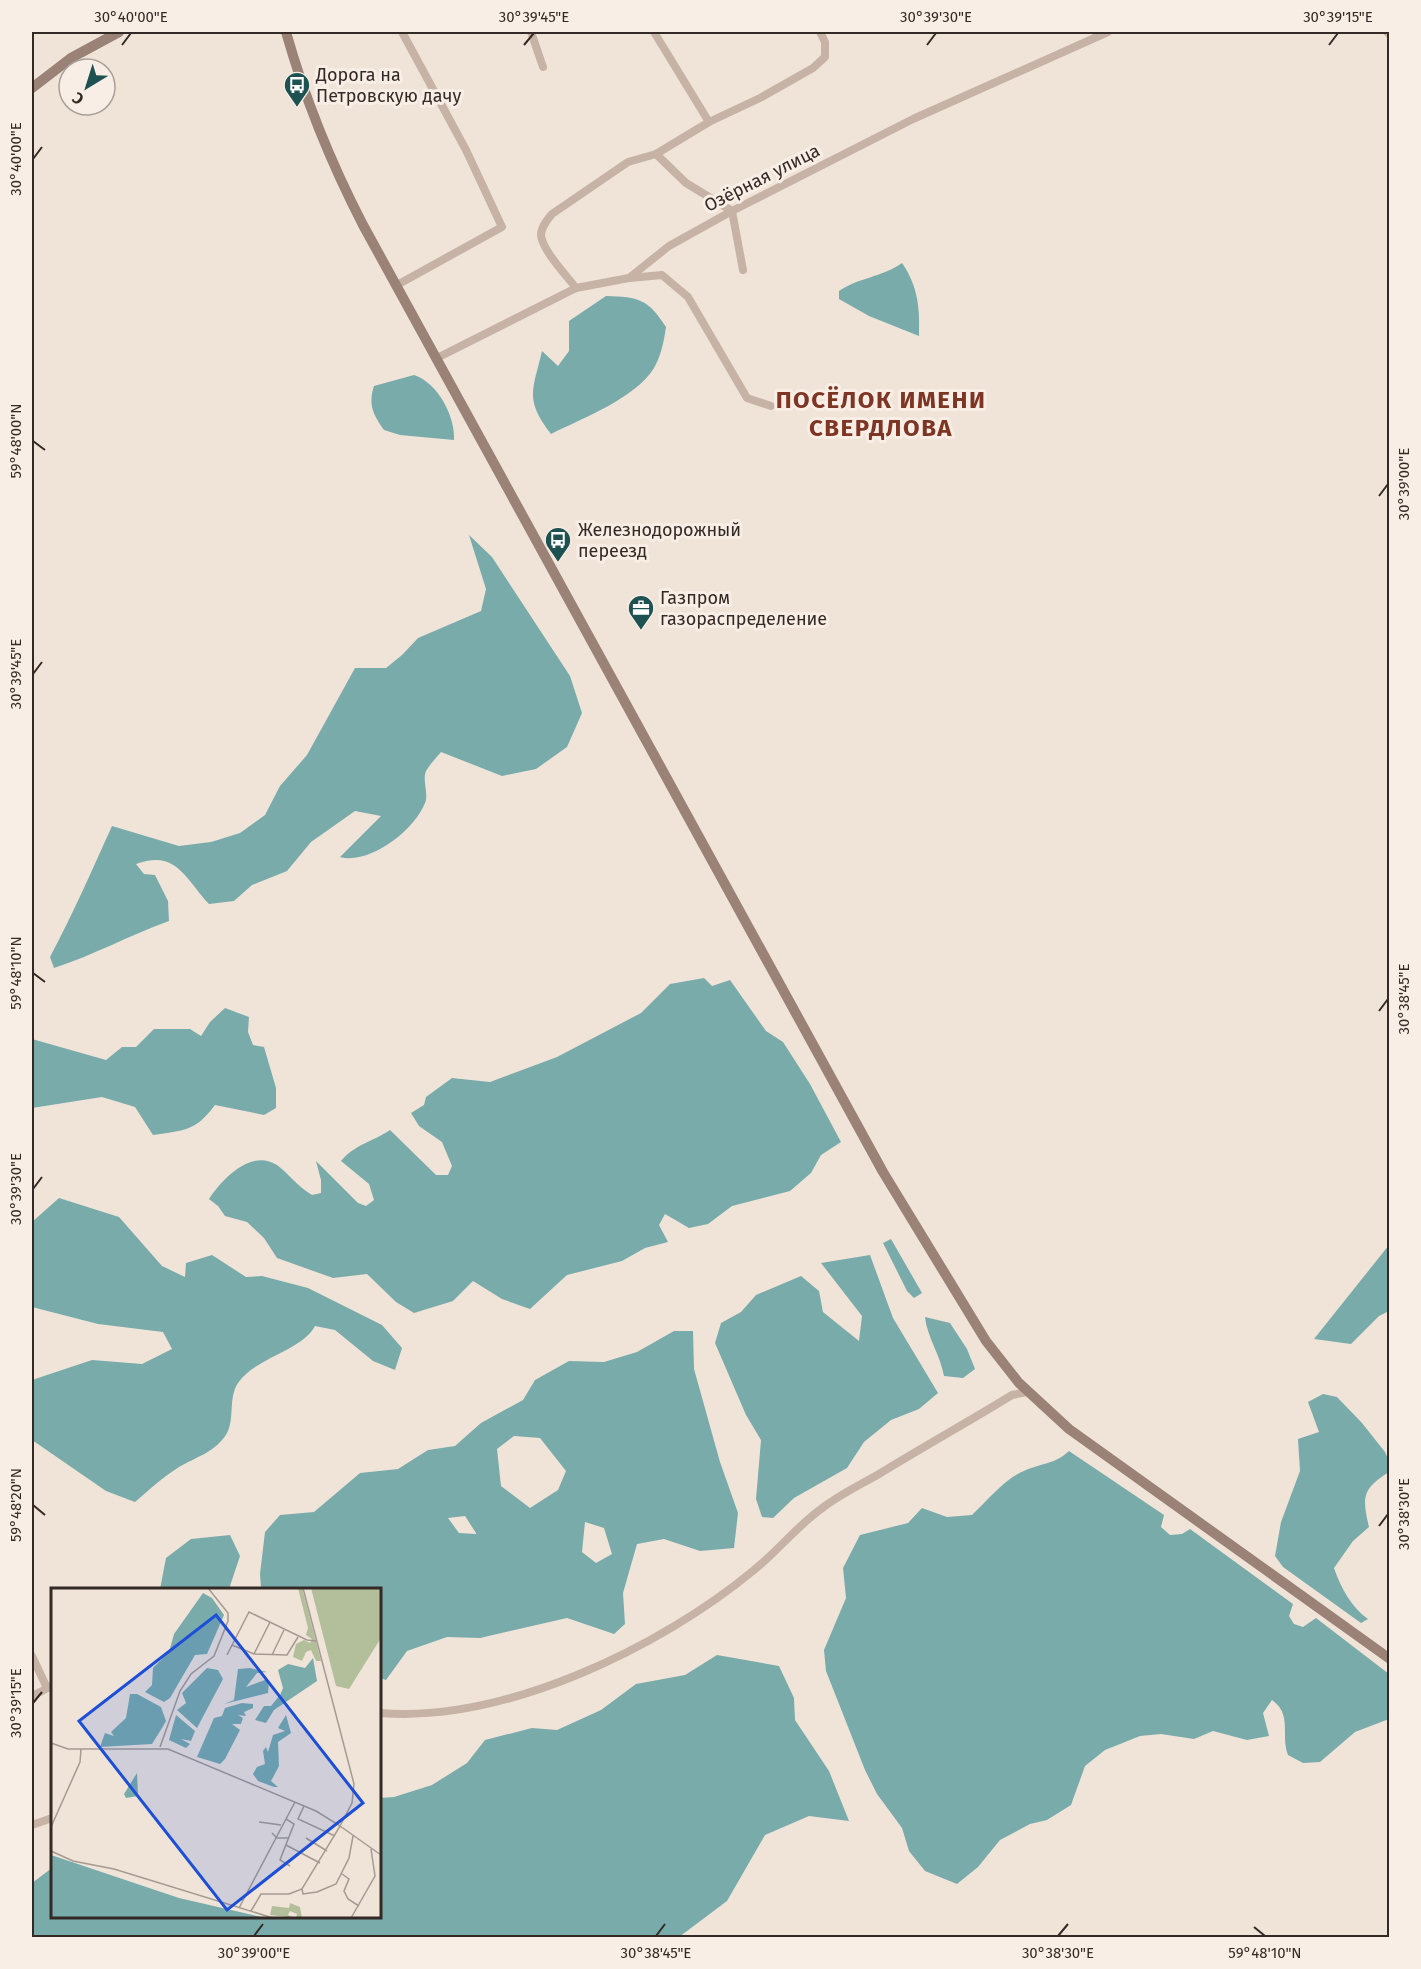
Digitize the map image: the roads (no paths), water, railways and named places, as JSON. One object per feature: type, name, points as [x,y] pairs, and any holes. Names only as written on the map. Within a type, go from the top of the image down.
[{"type":"main road","points":[[32,88],[71,58],[119,32]]},
{"type":"main road","points":[[286,32],[304,93],[330,158],[397,285],[884,1172],[981,1333],[1027,1392],[1069,1429],[1389,1659]]},
{"type":"street","points":[[397,285],[502,227],[466,150],[402,32]]},
{"type":"street","points":[[531,32],[543,67]]},
{"type":"street","points":[[654,32],[709,122]]},
{"type":"street","points":[[576,288],[544,245],[541,234],[544,224],[552,214],[628,162],[656,154],[709,122],[760,98],[813,68],[825,57],[825,42],[820,32]]},
{"type":"street","name":"Озёрная улица","points":[[437,358],[576,288],[629,278],[669,246],[732,211],[913,119],[1108,32]]},
{"type":"street","points":[[656,154],[686,183],[732,211],[743,270]]},
{"type":"street","points":[[629,278],[662,275],[688,297],[747,398],[771,406]]},
{"type":"street","points":[[381,1713],[398,1714],[468,1707],[532,1691],[623,1654],[672,1628],[755,1570],[822,1508],[1012,1395],[1027,1392]]},
{"type":"street","points":[[32,1656],[50,1687],[32,1696]]},
{"type":"street","points":[[32,1825],[51,1818]]},
{"type":"water","points":[[902,263],[915,289],[919,336],[869,316],[839,299],[839,291],[847,286],[886,272]]},
{"type":"water","points":[[606,296],[627,297],[642,301],[654,310],[666,327],[659,358],[646,379],[635,389],[551,434],[537,412],[533,394],[542,351],[558,366],[569,351],[569,321]]},
{"type":"water","points":[[414,375],[431,385],[443,402],[452,421],[454,440],[400,435],[384,430],[377,419],[372,404],[374,386]]},
{"type":"water","points":[[469,535],[492,557],[570,676],[582,713],[567,747],[536,769],[502,776],[441,752],[426,771],[426,799],[419,814],[389,844],[364,856],[340,857],[381,816],[355,811],[311,842],[287,871],[252,885],[234,901],[209,904],[186,876],[170,863],[150,860],[136,864],[144,874],[155,875],[168,901],[169,921],[54,968],[50,957],[112,826],[179,846],[211,842],[240,833],[265,815],[280,786],[307,755],[355,668],[386,668],[418,638],[481,611],[486,589]]},
{"type":"water","points":[[704,978],[712,986],[730,980],[766,1031],[783,1042],[810,1084],[841,1142],[821,1155],[811,1173],[790,1191],[732,1206],[708,1224],[689,1228],[665,1214],[659,1225],[668,1242],[645,1248],[622,1261],[567,1275],[530,1309],[502,1299],[473,1281],[453,1301],[414,1313],[396,1302],[367,1274],[333,1278],[277,1258],[264,1238],[247,1222],[225,1216],[209,1199],[229,1175],[247,1163],[257,1160],[277,1165],[312,1195],[321,1193],[321,1180],[316,1161],[358,1203],[366,1206],[374,1200],[369,1184],[341,1161],[357,1147],[390,1130],[436,1175],[448,1175],[452,1166],[442,1142],[419,1126],[411,1113],[424,1105],[426,1097],[452,1078],[490,1082],[557,1057],[641,1013],[670,984]]},
{"type":"water","points":[[225,1008],[249,1017],[248,1032],[253,1045],[264,1047],[276,1088],[276,1108],[264,1115],[215,1105],[195,1125],[153,1135],[135,1107],[102,1097],[32,1108],[32,1039],[106,1060],[122,1047],[136,1047],[154,1029],[190,1029],[201,1036],[210,1022]]},
{"type":"water","points":[[59,1198],[119,1217],[162,1266],[185,1277],[186,1263],[212,1255],[246,1277],[262,1276],[308,1288],[382,1325],[402,1348],[395,1370],[373,1361],[335,1330],[315,1326],[300,1342],[256,1367],[238,1383],[233,1395],[231,1421],[227,1433],[217,1445],[173,1471],[135,1502],[106,1491],[32,1440],[32,1380],[92,1360],[142,1364],[172,1349],[163,1332],[98,1324],[32,1307],[32,1222]]},
{"type":"water","points":[[891,1239],[922,1293],[914,1298],[907,1291],[883,1243]]},
{"type":"water","points":[[1389,1245],[1389,1311],[1379,1316],[1351,1344],[1314,1339]]},
{"type":"water","points":[[870,1255],[893,1318],[938,1393],[919,1409],[891,1420],[864,1442],[847,1468],[794,1498],[773,1518],[762,1517],[756,1499],[761,1440],[746,1415],[715,1343],[721,1323],[741,1312],[756,1295],[801,1276],[819,1291],[823,1312],[859,1341],[862,1316],[821,1263]]},
{"type":"water","points":[[925,1317],[950,1323],[967,1349],[975,1369],[963,1378],[944,1376]]},
{"type":"water","points":[[674,1331],[693,1331],[694,1369],[720,1462],[738,1513],[734,1548],[700,1551],[664,1539],[637,1544],[623,1593],[625,1624],[614,1634],[567,1618],[480,1638],[447,1637],[407,1651],[386,1680],[381,1678],[381,1588],[261,1588],[260,1574],[265,1532],[280,1515],[314,1512],[360,1473],[398,1469],[428,1450],[455,1446],[481,1423],[523,1400],[535,1380],[569,1361],[604,1362],[637,1352]],"holes":[[[514,1436],[540,1438],[566,1471],[558,1490],[530,1508],[501,1486],[497,1449]],[[465,1516],[476,1533],[476,1534],[459,1533],[448,1518]],[[585,1522],[604,1528],[612,1554],[596,1563],[582,1552]]]},
{"type":"water","points":[[1323,1394],[1337,1397],[1362,1423],[1385,1452],[1389,1461],[1389,1472],[1369,1489],[1366,1495],[1365,1508],[1369,1527],[1353,1541],[1334,1568],[1347,1596],[1356,1609],[1368,1619],[1361,1623],[1283,1567],[1275,1556],[1281,1522],[1300,1471],[1298,1439],[1319,1432],[1308,1402]]},
{"type":"water","points":[[1069,1451],[1164,1515],[1161,1527],[1170,1535],[1182,1534],[1190,1529],[1293,1604],[1289,1616],[1294,1624],[1303,1627],[1316,1618],[1389,1674],[1389,1719],[1355,1732],[1320,1762],[1303,1763],[1288,1755],[1282,1712],[1272,1700],[1263,1713],[1269,1736],[1247,1740],[1213,1731],[1194,1739],[1161,1734],[1140,1736],[1105,1750],[1085,1766],[1071,1805],[1047,1820],[1030,1824],[1000,1840],[978,1867],[957,1884],[925,1871],[909,1851],[902,1828],[877,1794],[865,1770],[826,1671],[824,1650],[846,1598],[843,1568],[860,1535],[908,1523],[922,1508],[947,1517],[972,1515],[1011,1478],[1026,1470],[1054,1461]]},
{"type":"water","points":[[230,1535],[240,1556],[229,1588],[160,1588],[166,1558],[191,1539]]},
{"type":"water","points":[[717,1655],[779,1666],[794,1698],[795,1720],[829,1771],[849,1821],[809,1816],[765,1835],[727,1901],[679,1937],[32,1937],[32,1883],[51,1869],[51,1918],[381,1918],[381,1798],[394,1797],[432,1785],[467,1763],[485,1740],[532,1728],[557,1730],[601,1710],[636,1684],[685,1675]]},
{"type":"place","name":"Дорога на Петровскую дачу","points":[[297,108]]},
{"type":"place","name":"Железнодорожный переезд","points":[[558,563]]},
{"type":"place","name":"Газпром газораспределение","points":[[641,631]]},
{"type":"district","name":"ПОСЁЛОК ИМЕНИ СВЕРДЛОВА","points":[[881,414]]}]
